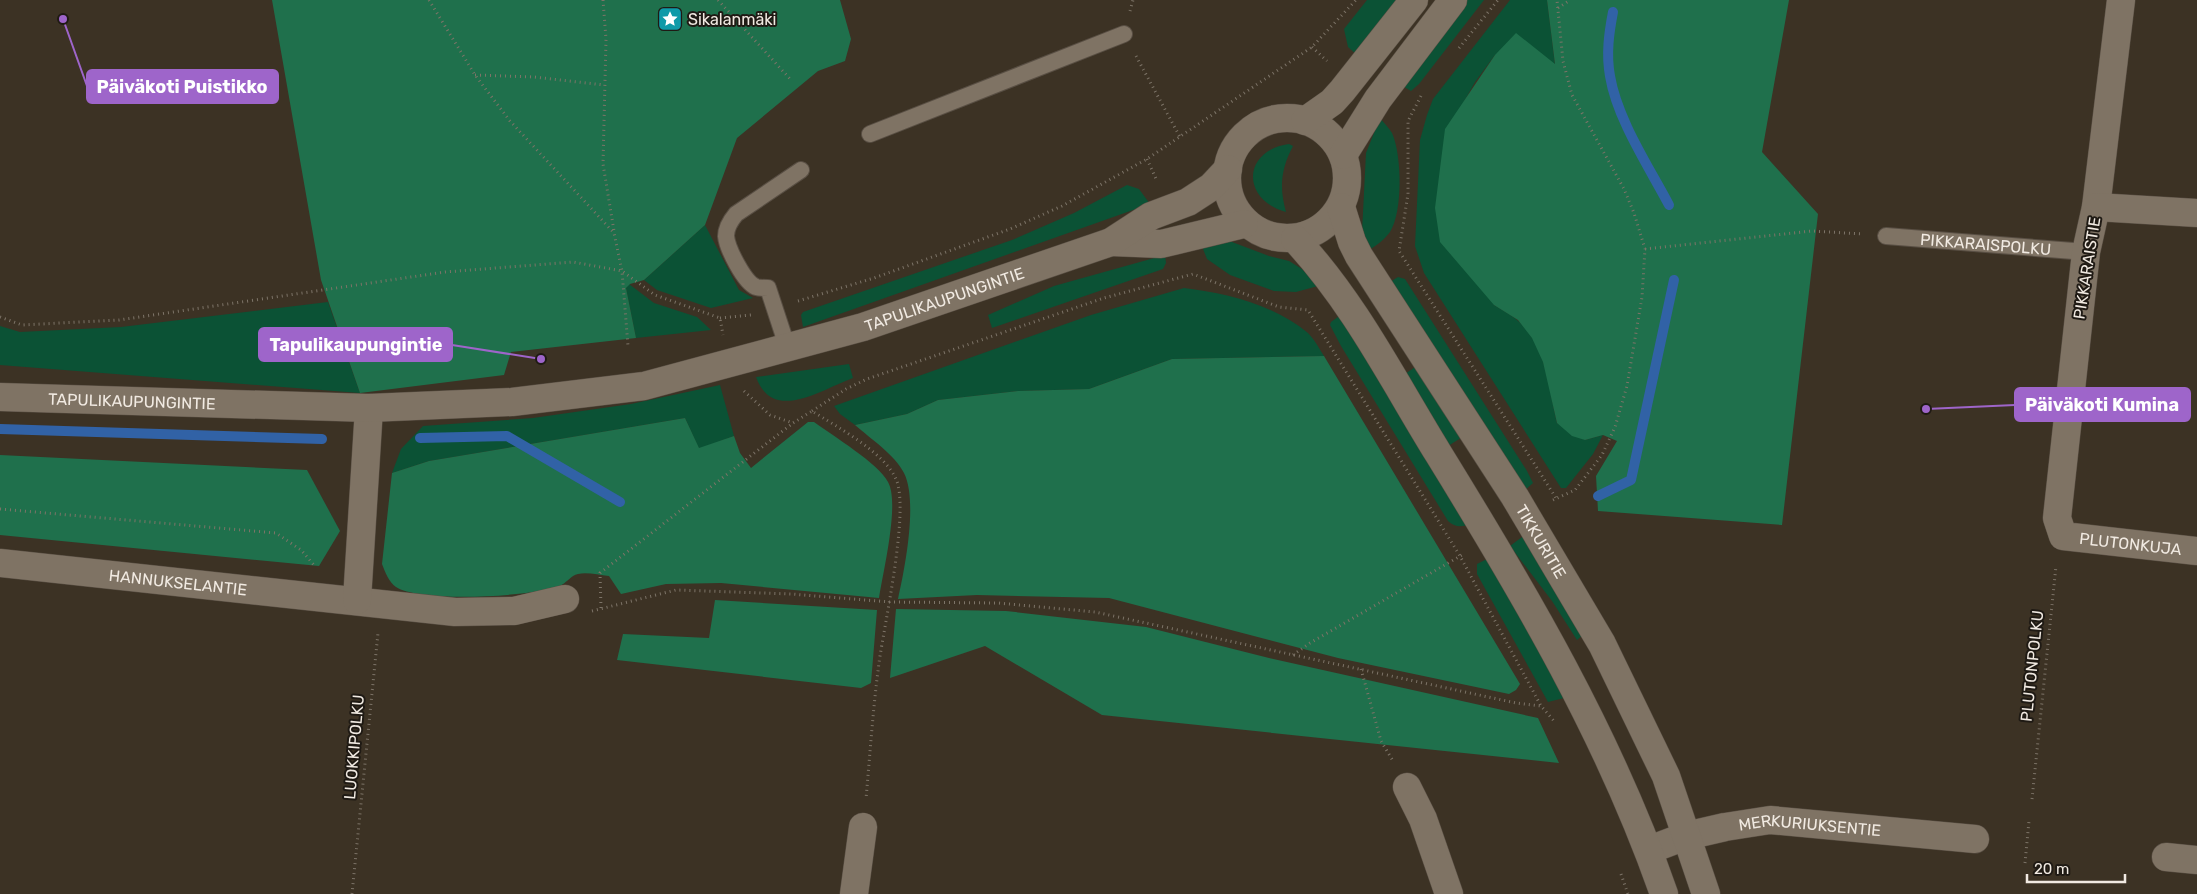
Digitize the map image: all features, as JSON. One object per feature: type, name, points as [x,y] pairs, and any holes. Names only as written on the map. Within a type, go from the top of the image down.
[{"type":"main road","points":[[1305,121],[1332,102],[1342,91],[1414,0]]},
{"type":"main road","points":[[1343,155],[1378,99],[1453,0]]},
{"type":"main road","name":"PIKKARAISTIE","points":[[2063,536],[2057,518],[2058,503],[2086,252],[2096,207],[2121,0]]},
{"type":"main road","points":[[1276,118],[1305,121],[1318,128],[1335,143],[1343,155],[1348,178],[1341,207],[1331,220],[1319,230],[1296,239],[1261,235],[1244,224],[1231,197],[1228,169],[1229,158],[1239,138],[1257,125],[1276,118]]},
{"type":"main road","name":"TAPULIKAUPUNGINTIE","points":[[0,398],[369,408],[512,402],[644,386],[788,349],[863,327],[1111,242],[1151,216],[1188,202],[1211,186],[1228,169]]},
{"type":"main road","name":"TIKKURITIE","points":[[1341,207],[1352,242],[1359,256],[1515,497],[1602,644],[1666,776],[1706,894]]},
{"type":"main road","points":[[2096,207],[2197,213]]},
{"type":"main road","name":"TAPULIKAUPUNGINTIE","points":[[1111,242],[1161,244],[1244,224]]},
{"type":"main road","points":[[1296,239],[1323,269],[1369,336],[1519,586],[1589,715],[1614,766],[1649,850],[1664,894]]},
{"type":"main road","points":[[369,408],[370,602]]},
{"type":"main road","name":"PLUTONKUJA","points":[[2063,536],[2197,551]]},
{"type":"main road","name":"HANNUKSELANTIE","points":[[0,563],[455,612],[485,613],[541,606],[565,599]]},
{"type":"main road","points":[[1407,787],[1423,819],[1449,894]]},
{"type":"main road","name":"MERKURIUKSENTIE","points":[[1649,850],[1686,836],[1725,827],[1770,820],[1975,839]]},
{"type":"main road","points":[[854,894],[863,827]]},
{"type":"main road","points":[[2166,857],[2197,860]]},
{"type":"lane","points":[[870,134],[1124,34]]},
{"type":"lane","points":[[788,349],[768,288],[756,287],[746,278],[728,246],[726,235],[730,221],[736,214],[801,170]]},
{"type":"lane","name":"PIKKARAISPOLKU","points":[[1886,236],[2086,252]]},
{"type":"path","points":[[429,0],[474,75],[510,121],[614,233]]},
{"type":"path","points":[[603,0],[606,39],[603,164],[622,271],[628,346]]},
{"type":"path","points":[[718,0],[792,80]]},
{"type":"path","points":[[1133,0],[1124,34],[1180,137]]},
{"type":"path","points":[[0,317],[22,325],[119,320],[445,272],[573,262],[622,271],[655,295],[720,318],[756,314],[874,278],[1010,229],[1070,202],[1147,159],[1312,47],[1356,0]]},
{"type":"path","points":[[1456,50],[1498,0]]},
{"type":"path","points":[[1422,95],[1408,121],[1408,194],[1399,251],[1556,498],[1575,490],[1602,455],[1615,427],[1627,386],[1642,298],[1645,250],[1634,212],[1624,190],[1572,96],[1563,61],[1557,0]]},
{"type":"path","points":[[1558,8],[1570,0]]},
{"type":"path","points":[[474,75],[534,77],[604,85]]},
{"type":"path","points":[[1645,250],[1812,231],[1886,236]]},
{"type":"path","points":[[1192,274],[1278,307],[1308,310],[1460,556],[1541,706],[1516,703],[1361,668],[1293,656],[1095,612],[998,603],[890,602],[791,594],[676,590],[601,608],[600,573],[793,423],[812,411],[846,389],[867,379],[1104,298],[1192,274]]},
{"type":"path","points":[[720,318],[729,364],[739,388],[770,415],[793,423]]},
{"type":"path","points":[[812,411],[884,462],[897,480],[900,498],[898,539],[890,602],[879,663],[863,827]]},
{"type":"path","points":[[0,509],[276,533],[301,550],[317,568]]},
{"type":"path","name":"PLUTONPOLKU","points":[[2032,799],[2054,573],[2063,536]]},
{"type":"path","points":[[1293,656],[1310,643],[1460,556]]},
{"type":"path","name":"LUOKKIPOLKU","points":[[352,894],[370,602]]},
{"type":"path","points":[[1361,668],[1381,741],[1407,787]]},
{"type":"path","points":[[2025,863],[2029,821]]},
{"type":"green space","points":[[272,0],[840,0],[851,39],[845,61],[818,71],[737,138],[705,225],[644,280],[630,284],[626,288],[636,338],[511,352],[504,375],[360,393],[321,280]]},
{"type":"green space","points":[[1367,0],[1399,0],[1358,56],[1348,47],[1344,29]]},
{"type":"green space","points":[[1464,0],[1484,0],[1419,84],[1411,91],[1401,85]]},
{"type":"green space","points":[[1510,0],[1547,0],[1555,65],[1495,55],[1475,82],[1461,107],[1494,305],[1517,320],[1534,341],[1545,367],[1557,423],[1585,440],[1603,435],[1593,454],[1566,488],[1561,488],[1424,273],[1415,246],[1420,140],[1433,99]]},
{"type":"green space","points":[[1547,0],[1789,0],[1762,152],[1818,214],[1782,525],[1598,511],[1596,476],[1617,441],[1603,435],[1585,440],[1572,436],[1557,423],[1543,362],[1532,338],[1518,320],[1494,305],[1440,242],[1435,208],[1445,129],[1495,55],[1516,33],[1555,64]]},
{"type":"green space","points":[[1380,118],[1392,133],[1398,155],[1399,198],[1394,223],[1390,232],[1369,250],[1362,232],[1366,153]]},
{"type":"green space","points":[[1289,144],[1293,146],[1282,178],[1282,194],[1286,212],[1271,206],[1261,197],[1255,186],[1253,175],[1256,165],[1263,155],[1274,148]]},
{"type":"green space","points":[[1127,185],[1139,189],[1150,204],[803,327],[801,315],[803,312],[1012,240],[1074,213]]},
{"type":"green space","points":[[705,225],[739,290],[753,298],[711,308],[657,290],[644,280]]},
{"type":"green space","points":[[1217,241],[1232,242],[1269,256],[1289,261],[1302,269],[1318,286],[1296,292],[1274,291],[1230,275],[1207,259],[1201,244]]},
{"type":"green space","points":[[1165,255],[1166,263],[1163,269],[992,328],[988,315],[1054,286]]},
{"type":"green space","points":[[1398,277],[1405,279],[1527,471],[1533,483],[1524,491],[1390,282]]},
{"type":"green space","points":[[629,284],[654,303],[697,317],[711,330],[636,338],[626,288]]},
{"type":"green space","points":[[1184,288],[1233,297],[1281,315],[1308,333],[1324,356],[1172,359],[1089,389],[1018,391],[938,400],[907,414],[855,425],[840,414],[834,406],[1091,315]]},
{"type":"green space","points":[[328,302],[360,393],[0,365],[0,326],[20,332],[121,327]]},
{"type":"green space","points":[[1342,314],[1471,524],[1459,526],[1448,521],[1330,325],[1331,322]]},
{"type":"green space","points":[[1324,356],[1520,684],[1516,690],[1509,694],[1338,658],[1109,598],[977,595],[898,599],[909,535],[910,500],[908,485],[904,473],[895,460],[855,425],[907,414],[938,400],[1018,391],[1089,389],[1172,359]]},
{"type":"green space","points":[[849,364],[853,378],[813,395],[786,401],[774,399],[764,391],[756,377]]},
{"type":"green space","points":[[1418,365],[1464,436],[1448,446],[1405,374]]},
{"type":"green space","points":[[720,385],[734,436],[699,449],[685,418],[429,461],[392,473],[401,449],[423,426],[533,418],[631,404]]},
{"type":"green space","points":[[685,418],[699,448],[734,436],[740,453],[751,468],[808,422],[814,422],[875,467],[888,482],[892,505],[890,538],[879,598],[721,583],[666,584],[621,594],[609,576],[585,573],[575,575],[562,585],[545,590],[476,597],[451,597],[409,592],[396,587],[387,577],[382,564],[392,473],[429,461]]},
{"type":"green space","points":[[0,455],[307,470],[340,531],[319,566],[0,535]]},
{"type":"green space","points":[[1526,534],[1584,634],[1577,640],[1552,601],[1510,546]]},
{"type":"green space","points":[[1491,557],[1568,697],[1548,702],[1477,574],[1477,564]]},
{"type":"green space","points":[[715,600],[877,610],[871,683],[861,688],[617,660],[623,634],[709,638]]},
{"type":"green space","points":[[896,609],[1006,611],[1146,627],[1269,658],[1538,718],[1559,763],[1102,715],[985,646],[890,678]]},
{"type":"waterway","points":[[1613,12],[1608,52],[1610,76],[1614,92],[1626,126],[1669,205]]},
{"type":"waterway","points":[[1598,496],[1631,480],[1674,280]]},
{"type":"waterway","points":[[0,429],[322,439]]},
{"type":"waterway","points":[[420,438],[507,436],[620,502]]},
{"type":"place","name":"Päiväkoti Puistikko","points":[[63,19]]},
{"type":"place","name":"Sikalanmäki","points":[[670,19]]},
{"type":"place","name":"Tapulikaupungintie","points":[[541,359]]},
{"type":"place","name":"Päiväkoti Kumina","points":[[1926,409]]}]
